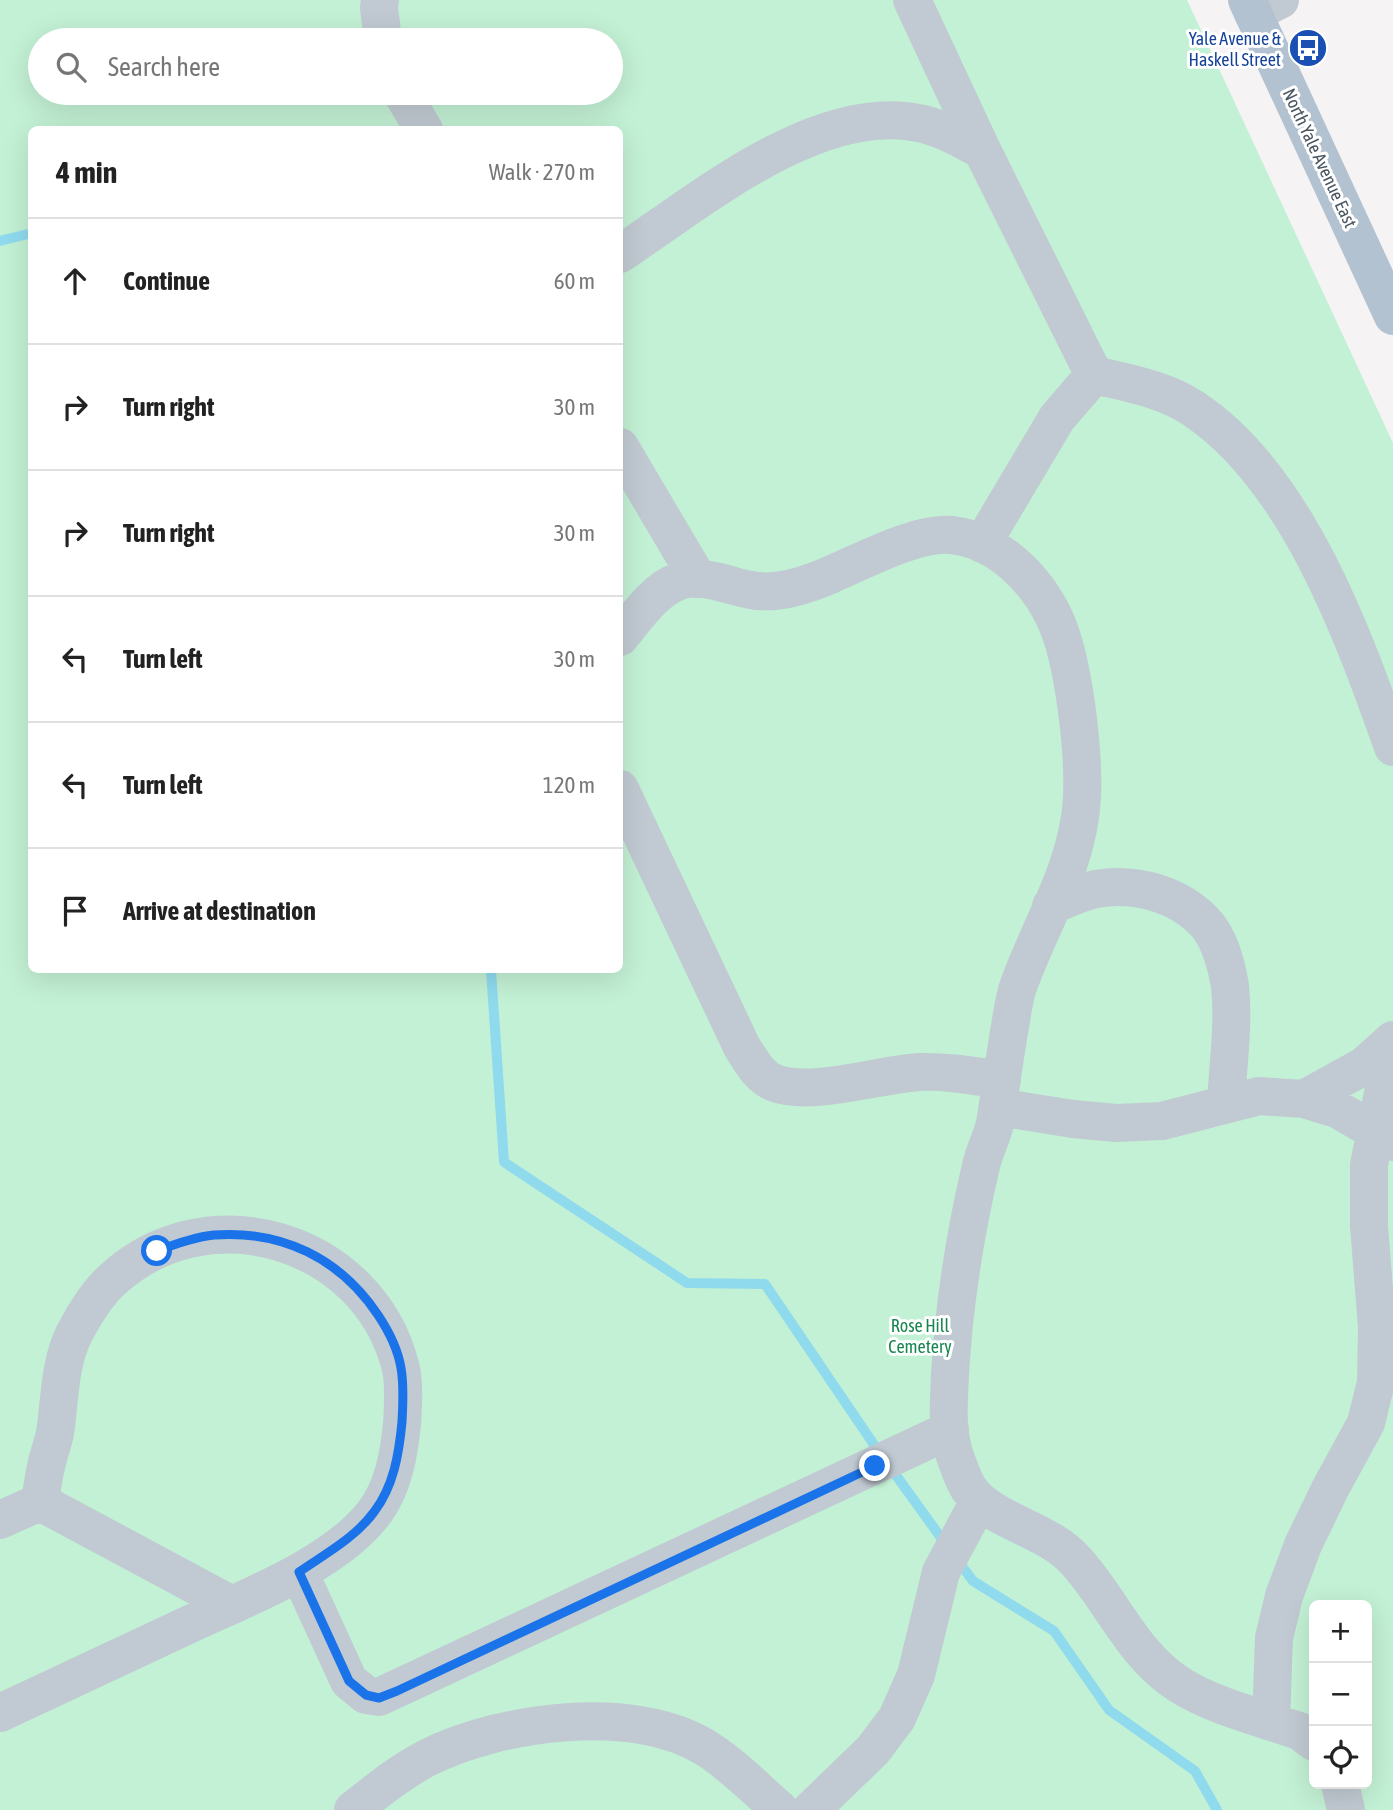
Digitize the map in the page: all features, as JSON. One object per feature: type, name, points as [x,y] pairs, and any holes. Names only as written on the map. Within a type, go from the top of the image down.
[{"type":"main road","name":"North Yale Avenue East","points":[[1260,4],[1393,316]]},
{"type":"lane","points":[[380,0],[382,28]]},
{"type":"lane","points":[[912,0],[982,150],[1094,375]]},
{"type":"lane","points":[[409,105],[422,126]]},
{"type":"lane","points":[[623,252],[760,160],[798,142],[835,129],[879,121],[917,122],[950,133],[982,150]]},
{"type":"lane","points":[[982,544],[1057,418],[1094,375]]},
{"type":"lane","points":[[1094,375],[1145,387],[1193,408],[1237,445],[1281,499],[1318,565],[1360,657],[1393,747]]},
{"type":"lane","points":[[623,452],[698,579]]},
{"type":"lane","points":[[623,634],[659,592],[680,581],[698,579],[723,582],[754,591],[789,589],[824,578],[886,550],[949,535],[982,544],[1007,557],[1033,585],[1055,618],[1069,659],[1079,740],[1082,799],[1074,849],[1016,993],[994,1130],[982,1160],[953,1330],[948,1407],[950,1430],[953,1451],[966,1486],[971,1515],[941,1572],[916,1675],[897,1718],[873,1749],[811,1810]]},
{"type":"lane","points":[[623,795],[742,1048],[757,1071],[774,1083],[793,1087],[819,1086],[918,1072],[947,1072],[1073,1119],[1116,1123],[1162,1121],[1201,1113],[1226,1103],[1259,1097],[1304,1099],[1337,1109],[1384,1137]]},
{"type":"lane","points":[[1051,906],[1095,889],[1142,888],[1171,898],[1208,927],[1221,953],[1230,985],[1231,1021],[1226,1103]]},
{"type":"lane","points":[[1304,1099],[1364,1066],[1393,1041]]},
{"type":"lane","points":[[1271,1721],[1274,1638],[1284,1596],[1303,1545],[1366,1423],[1376,1382],[1377,1327],[1369,1226],[1369,1165],[1384,1137],[1393,1041]]},
{"type":"lane","points":[[0,1713],[299,1572],[348,1539],[374,1513],[391,1482],[400,1443],[403,1410],[401,1367],[387,1328],[348,1277],[327,1262],[272,1239],[212,1235],[182,1241],[157,1251],[111,1281],[91,1305],[70,1347],[64,1366],[54,1435],[40,1502]]},
{"type":"lane","points":[[299,1572],[349,1681],[366,1695],[379,1698],[950,1430]]},
{"type":"lane","points":[[0,1520],[40,1502]]},
{"type":"lane","points":[[40,1502],[232,1605]]},
{"type":"lane","points":[[971,1515],[1044,1535],[1074,1558],[1153,1666],[1184,1688],[1299,1731],[1309,1738]]},
{"type":"lane","points":[[353,1810],[391,1780],[427,1758],[466,1742],[541,1726],[584,1722],[631,1724],[671,1732],[705,1747],[780,1810]]},
{"type":"lane","points":[[1341,1789],[1346,1810]]},
{"type":"green space","name":"Rose Hill Cemetery","points":[[0,0],[1187,0],[1393,443],[1393,1810],[0,1810]]},
{"type":"waterway","points":[[0,241],[28,234]]},
{"type":"waterway","points":[[491,973],[504,1162],[687,1283],[765,1284],[881,1455]]},
{"type":"waterway","points":[[890,1467],[947,1546]]},
{"type":"waterway","points":[[958,1561],[973,1581],[1054,1631],[1109,1710],[1195,1771],[1217,1810]]},
{"type":"place","name":"Yale Avenue & Haskell Street","points":[[1308,48]]},
{"type":"route","points":[[157,1251],[182,1241],[212,1235],[272,1239],[327,1262],[348,1277],[387,1328],[401,1367],[403,1410],[400,1443],[391,1482],[374,1513],[348,1539],[299,1572],[349,1681],[366,1695],[379,1698],[397,1691],[875,1466]]}]
